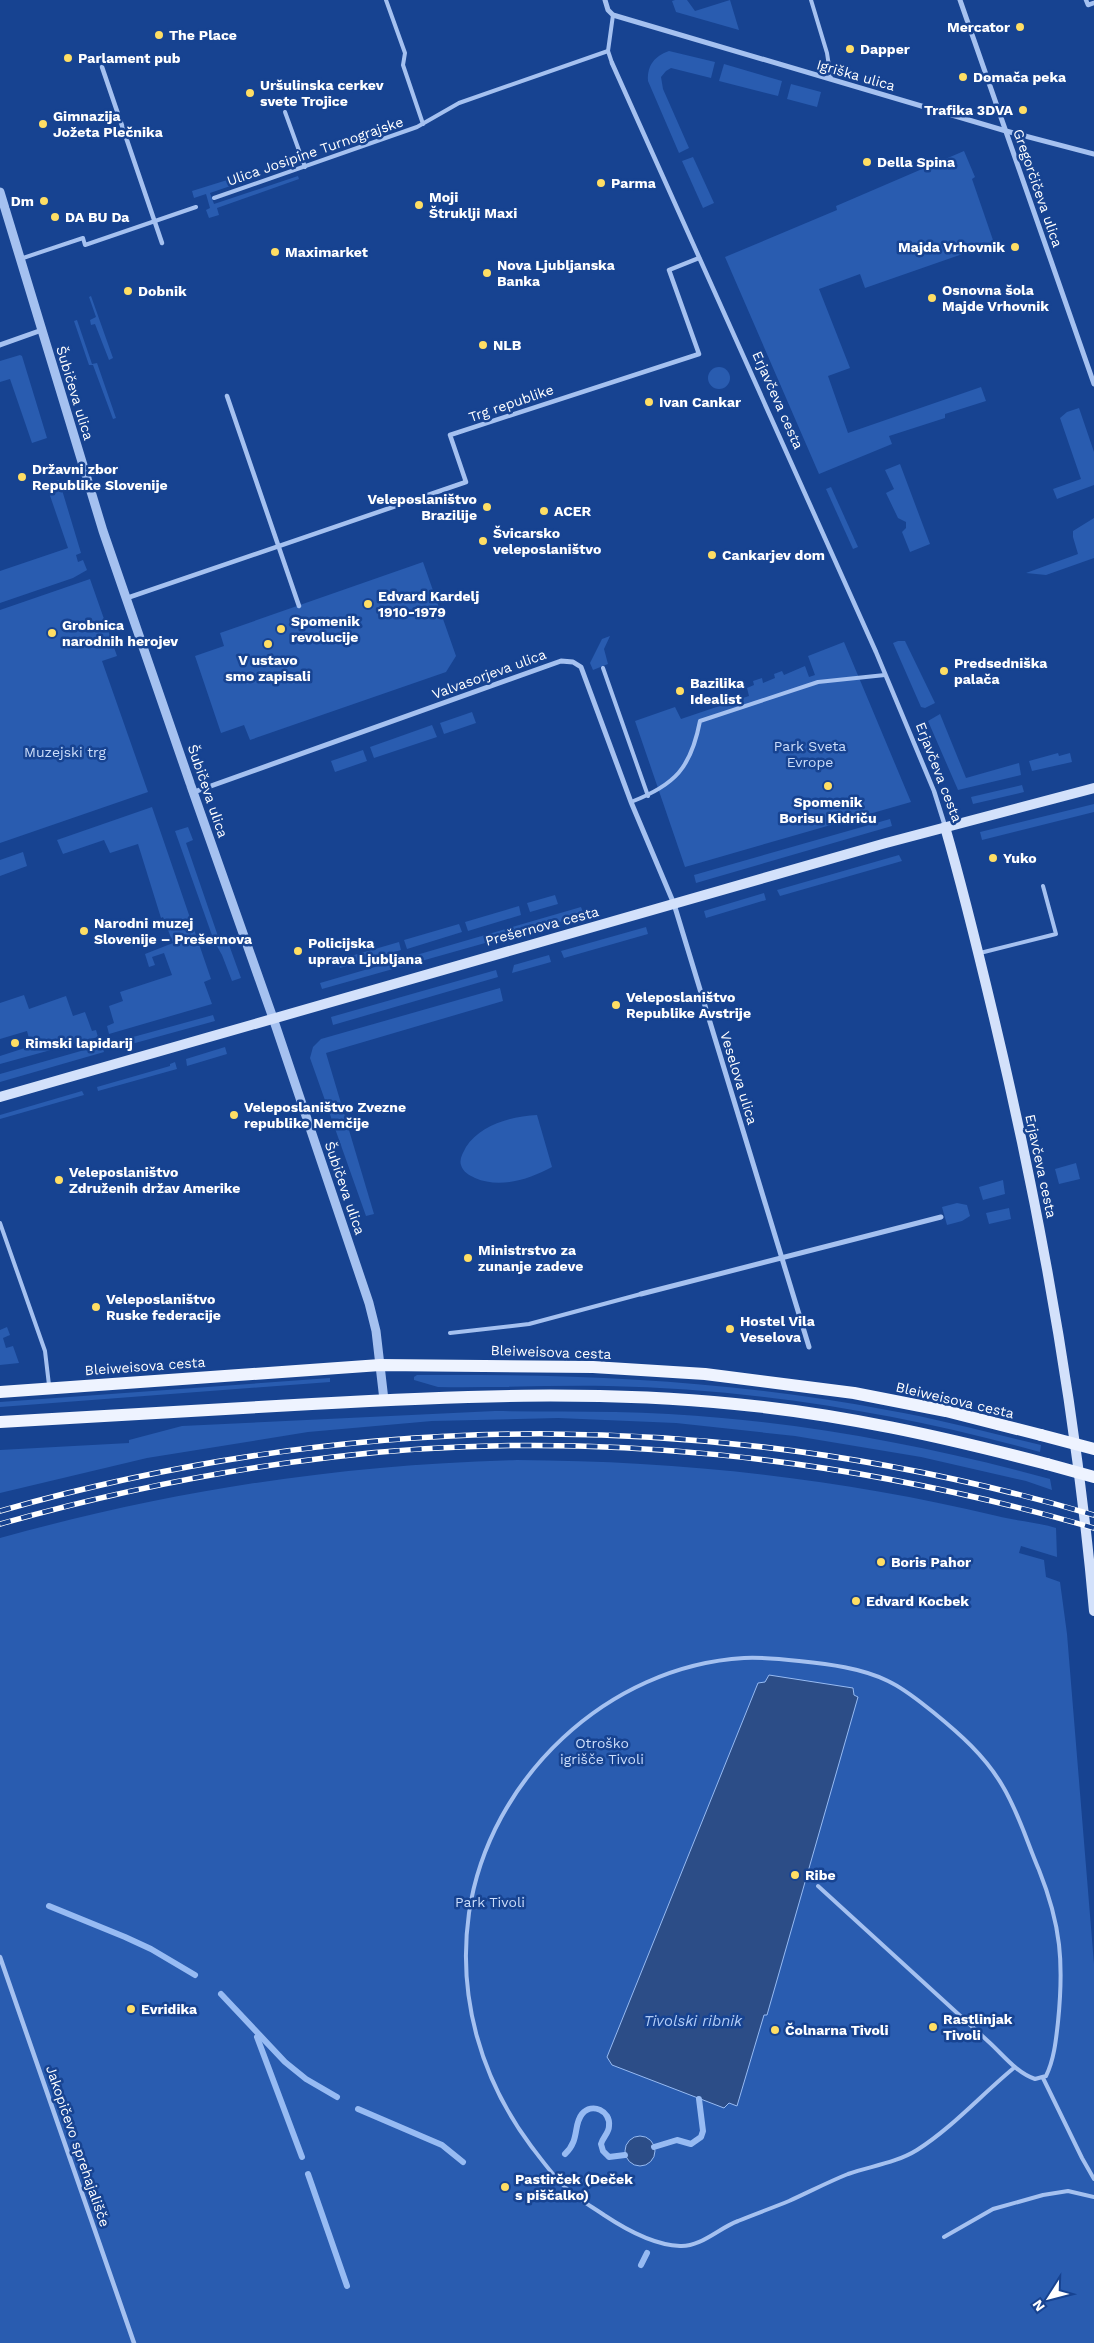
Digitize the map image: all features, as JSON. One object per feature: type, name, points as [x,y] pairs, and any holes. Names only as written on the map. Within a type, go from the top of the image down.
[{"type":"main road","name":"Prešernova cesta","points":[[0,1097],[85,1074],[499,952],[945,827],[1094,788]]},
{"type":"main road","name":"Erjavčeva cesta","points":[[945,827],[1013,1100],[1055,1307],[1071,1414],[1094,1611]]},
{"type":"main road","name":"Bleiweisova cesta","points":[[0,1392],[380,1365],[593,1368],[732,1377],[854,1393],[946,1411],[1094,1449]]},
{"type":"main road","points":[[0,1422],[384,1400],[587,1396],[646,1397],[795,1410],[886,1426],[1094,1477]]},
{"type":"street","points":[[605,0],[608,10],[613,15]]},
{"type":"street","name":"Gregorčičeva ulica","points":[[960,0],[1094,384]]},
{"type":"street","points":[[1086,0],[1088,5],[1094,2]]},
{"type":"street","name":"Igriška ulica","points":[[613,15],[1006,131],[1094,154]]},
{"type":"street","name":"Erjavčeva cesta","points":[[612,63],[885,675],[934,791],[945,827]]},
{"type":"street","points":[[102,66],[162,243]]},
{"type":"street","name":"Šubičeva ulica","points":[[0,192],[101,522],[370,1303],[376,1331],[384,1400]]},
{"type":"street","name":"Trg republike","points":[[127,598],[466,482],[450,435],[699,354],[669,270],[699,258]]},
{"type":"street","points":[[0,345],[42,330]]},
{"type":"street","points":[[227,396],[299,606]]},
{"type":"street","name":"Valvasorjeva ulica","points":[[192,787],[566,660],[578,665],[585,674],[631,802],[674,904]]},
{"type":"street","name":"Veselova ulica","points":[[674,904],[809,1347]]},
{"type":"street","points":[[641,1294],[941,1217]]},
{"type":"street","name":"Jakopičevo sprehajališče","points":[[0,1957],[134,2343]]},
{"type":"lane","name":"Ulica Josipine Turnograjske","points":[[386,0],[405,53],[403,65],[423,124]]},
{"type":"lane","points":[[811,0],[827,53],[831,79]]},
{"type":"lane","name":"Erjavčeva cesta","points":[[612,63],[608,51],[613,15]]},
{"type":"lane","name":"Ulica Josipine Turnograjske","points":[[214,198],[423,124],[458,103],[608,51]]},
{"type":"lane","points":[[285,112],[306,167]]},
{"type":"lane","points":[[20,259],[83,238],[85,245],[196,207]]},
{"type":"lane","points":[[603,668],[648,796]]},
{"type":"lane","points":[[631,802],[648,796],[670,783],[680,773],[694,748],[700,721],[818,682],[885,675]]},
{"type":"lane","points":[[978,954],[1056,934],[1043,886]]},
{"type":"lane","points":[[0,1223],[45,1351],[50,1388]]},
{"type":"lane","points":[[450,1333],[529,1324],[641,1294]]},
{"type":"lane","points":[[818,1886],[1015,2067],[1035,2080],[1043,2078],[1048,2073],[1052,2057],[1061,1979],[1059,1934],[1056,1917],[1045,1884],[1008,1796],[986,1762],[954,1728],[913,1696],[883,1678],[821,1663],[770,1658],[741,1658],[685,1668],[638,1687],[582,1721],[553,1746],[534,1768],[512,1799],[482,1862],[468,1926],[468,1976],[476,2036],[489,2075],[514,2123],[556,2178],[573,2194],[593,2208],[641,2235],[679,2246],[696,2243],[738,2221],[768,2210],[841,2177],[906,2156],[929,2141],[1015,2067]]},
{"type":"lane","points":[[1043,2078],[1094,2179]]},
{"type":"lane","points":[[944,2237],[993,2209],[1043,2195],[1068,2191],[1094,2197]]},
{"type":"green space","points":[[687,0],[695,11],[730,0],[739,30],[676,12],[672,1]]},
{"type":"green space","points":[[669,51],[715,62],[711,78],[671,68],[661,77],[663,89],[689,148],[679,153],[648,81],[649,70],[653,62],[656,58]]},
{"type":"green space","points":[[724,64],[782,81],[778,96],[719,81]]},
{"type":"green space","points":[[791,84],[821,92],[817,107],[787,99]]},
{"type":"green space","points":[[964,151],[975,177],[972,179],[994,243],[865,288],[860,274],[819,289],[850,368],[828,376],[848,433],[981,387],[986,401],[945,414],[945,418],[889,436],[892,444],[819,474],[725,257],[837,210],[836,206]]},
{"type":"green space","points":[[693,157],[714,203],[703,208],[682,161]]},
{"type":"green space","points":[[240,176],[242,182],[210,193],[214,204],[298,176],[299,179],[217,208],[219,215],[209,218],[206,210],[210,208],[206,194],[194,198],[192,191]]},
{"type":"green space","points":[[91,296],[113,358],[109,360],[95,324],[91,325],[90,320],[96,317],[89,297]]},
{"type":"green space","points":[[77,320],[92,364],[97,363],[116,418],[113,419],[93,365],[89,365],[74,321]]},
{"type":"green space","points":[[22,356],[47,438],[32,443],[10,379],[0,382],[0,361]]},
{"type":"green space","points":[[719,367],[727,370],[730,378],[727,386],[719,389],[711,386],[708,378],[711,370]]},
{"type":"green space","points":[[1079,408],[1094,452],[1094,485],[1057,499],[1053,489],[1081,479],[1060,418],[1067,412]]},
{"type":"green space","points":[[900,464],[930,544],[910,552],[902,532],[906,528],[906,522],[898,518],[886,493],[894,489],[885,470]]},
{"type":"green space","points":[[59,480],[81,553],[76,555],[78,562],[83,560],[87,570],[73,578],[0,603],[0,571],[68,548],[46,484]]},
{"type":"green space","points":[[831,487],[858,547],[853,549],[826,489]]},
{"type":"green space","points":[[1094,518],[1094,558],[1046,575],[1026,573],[1078,554],[1073,531]]},
{"type":"green space","points":[[423,562],[456,656],[446,672],[250,740],[244,725],[221,733],[195,656],[224,646],[220,633]]},
{"type":"green space","name":"Muzejski trg","points":[[90,579],[117,656],[102,661],[148,792],[0,843],[0,610]]},
{"type":"green space","points":[[610,636],[604,649],[608,664],[593,670],[590,663],[602,639]]},
{"type":"green space","points":[[905,641],[935,703],[925,708],[921,707],[893,643]]},
{"type":"green space","name":"Park Sveta Evrope","points":[[844,642],[911,802],[685,867],[635,721],[675,707],[681,719],[749,696],[747,688],[754,685],[753,681],[762,678],[763,683],[775,678],[774,674],[782,671],[784,675],[805,666],[809,677],[815,675],[808,656]]},
{"type":"green space","points":[[472,712],[476,723],[444,734],[440,723]]},
{"type":"green space","points":[[940,714],[966,778],[1019,763],[1021,775],[958,790],[928,721]]},
{"type":"green space","points":[[432,725],[437,737],[374,758],[370,747]]},
{"type":"green space","points":[[363,750],[367,761],[335,772],[331,761]]},
{"type":"green space","points":[[1058,753],[1059,756],[1070,753],[1072,762],[1032,771],[1029,761]]},
{"type":"green space","points":[[1022,785],[1024,792],[973,804],[971,797]]},
{"type":"green space","points":[[1094,804],[1094,812],[982,840],[980,832]]},
{"type":"green space","points":[[152,807],[211,979],[204,982],[212,1004],[109,1034],[107,1026],[114,1023],[109,1006],[123,1001],[120,992],[172,975],[164,953],[152,957],[155,965],[149,967],[145,954],[173,943],[163,917],[161,918],[138,844],[110,853],[104,840],[63,854],[57,840]]},
{"type":"green space","points":[[890,819],[892,826],[696,883],[694,875]]},
{"type":"green space","points":[[188,827],[193,840],[186,843],[221,945],[228,942],[241,978],[232,981],[222,955],[214,941],[175,831]]},
{"type":"green space","points":[[23,852],[27,866],[0,876],[0,860]]},
{"type":"green space","points":[[899,855],[902,861],[780,896],[777,890]]},
{"type":"green space","points":[[764,893],[766,900],[706,918],[704,911]]},
{"type":"green space","points":[[555,895],[558,904],[530,912],[527,903]]},
{"type":"green space","points":[[519,906],[521,915],[468,931],[465,922]]},
{"type":"green space","points":[[581,907],[584,915],[322,989],[320,983]]},
{"type":"green space","points":[[459,924],[462,932],[407,949],[404,940]]},
{"type":"green space","points":[[646,927],[648,934],[564,958],[561,951]]},
{"type":"green space","points":[[399,942],[401,950],[340,968],[337,960]]},
{"type":"green space","points":[[549,955],[551,962],[512,973],[514,965]]},
{"type":"green space","points":[[496,970],[498,977],[333,1025],[331,1017]]},
{"type":"green space","points":[[500,988],[503,1001],[326,1053],[374,1214],[366,1216],[310,1058],[313,1047],[321,1039]]},
{"type":"green space","points":[[24,995],[29,1009],[66,996],[73,1016],[85,1012],[92,1031],[96,1030],[98,1037],[0,1064],[0,1056],[31,1046],[27,1031],[0,1039],[0,1003]]},
{"type":"green space","points":[[213,1015],[215,1021],[117,1048],[115,1042]]},
{"type":"green space","points":[[102,1045],[104,1052],[0,1082],[0,1074]]},
{"type":"green space","points":[[225,1047],[227,1054],[187,1066],[186,1059]]},
{"type":"green space","points":[[175,1062],[177,1069],[98,1091],[97,1087],[170,1066],[170,1064]]},
{"type":"green space","points":[[82,1091],[84,1095],[0,1119],[0,1115]]},
{"type":"green space","points":[[537,1115],[552,1167],[525,1179],[505,1183],[494,1183],[475,1178],[463,1170],[461,1158],[466,1147],[479,1133],[497,1123],[517,1117]]},
{"type":"green space","points":[[1076,1163],[1080,1179],[1059,1184],[1055,1169]]},
{"type":"green space","points":[[1003,1180],[1005,1194],[983,1200],[979,1187]]},
{"type":"green space","points":[[957,1203],[967,1205],[970,1216],[962,1221],[947,1225],[942,1207]]},
{"type":"green space","points":[[1009,1208],[1011,1219],[989,1224],[986,1213]]},
{"type":"green space","points":[[7,1327],[10,1335],[3,1338],[6,1348],[13,1346],[19,1363],[0,1365],[0,1330]]},
{"type":"green space","points":[[417,1375],[594,1378],[712,1385],[829,1400],[906,1414],[1041,1445],[1040,1452],[987,1438],[880,1415],[772,1398],[663,1388],[608,1386],[438,1387],[414,1380],[414,1377]]},
{"type":"green space","points":[[330,1378],[330,1382],[0,1407],[0,1402]]},
{"type":"green space","points":[[495,1411],[694,1415],[764,1422],[888,1441],[1010,1468],[1050,1479],[1052,1490],[1026,1481],[921,1457],[795,1436],[676,1423],[558,1418],[432,1421],[308,1432],[147,1458],[0,1493],[0,1450],[129,1443],[129,1440],[182,1426]]},
{"type":"green space","name":"Park Tivoli","points":[[517,1460],[639,1464],[759,1474],[878,1491],[1056,1528],[1057,1557],[1021,1546],[1019,1553],[1044,1560],[1046,1577],[1060,1582],[1067,1634],[1094,1964],[1094,2343],[0,2343],[0,1538],[129,1506],[256,1483],[384,1468]]},
{"type":"water","name":"Tivolski ribnik","points":[[769,1675],[853,1688],[854,1695],[858,1697],[767,2015],[764,2015],[737,2106],[729,2103],[724,2108],[612,2065],[607,2057],[758,1683],[765,1682]]},
{"type":"water","points":[[640,2136],[651,2140],[655,2151],[651,2162],[640,2166],[629,2162],[625,2151],[629,2140]]},
{"type":"waterway","points":[[49,1906],[151,1949],[195,1975]]},
{"type":"waterway","points":[[221,1994],[285,2062],[306,2079],[337,2097]]},
{"type":"waterway","points":[[257,2037],[302,2157]]},
{"type":"waterway","points":[[654,2147],[677,2140],[691,2144],[701,2137],[703,2131],[699,2099]]},
{"type":"waterway","points":[[358,2109],[442,2145],[463,2162]]},
{"type":"waterway","points":[[565,2154],[570,2149],[575,2138],[579,2118],[586,2110],[595,2109],[604,2112],[609,2121],[608,2131],[601,2144],[603,2151],[609,2157],[625,2155]]},
{"type":"waterway","points":[[308,2174],[347,2286]]},
{"type":"waterway","points":[[641,2265],[647,2253]]},
{"type":"railway","points":[[0,1511],[137,1477],[274,1453],[411,1438],[547,1434],[684,1439],[820,1455],[957,1480],[1094,1515]]},
{"type":"railway","points":[[0,1524],[83,1502],[165,1484],[291,1462],[429,1449],[525,1445],[621,1448],[717,1455],[812,1466],[907,1483],[1001,1503],[1094,1528]]},
{"type":"place","name":"Mercator","points":[[1020,27]]},
{"type":"place","name":"The Place","points":[[159,35]]},
{"type":"place","name":"Dapper","points":[[850,49]]},
{"type":"place","name":"Parlament pub","points":[[68,58]]},
{"type":"place","name":"Domača peka","points":[[963,77]]},
{"type":"place","name":"Uršulinska cerkev svete Trojice","points":[[250,93]]},
{"type":"place","name":"Trafika 3DVA","points":[[1023,110]]},
{"type":"place","name":"Gimnazija Jožeta Plečnika","points":[[43,124]]},
{"type":"place","name":"Della Spina","points":[[867,162]]},
{"type":"place","name":"Parma","points":[[601,183]]},
{"type":"place","name":"Dm","points":[[44,201]]},
{"type":"place","name":"Moji Štruklji Maxi","points":[[419,205]]},
{"type":"place","name":"DA BU Da","points":[[55,217]]},
{"type":"place","name":"Majda Vrhovnik","points":[[1015,247]]},
{"type":"place","name":"Maximarket","points":[[275,252]]},
{"type":"place","name":"Nova Ljubljanska Banka","points":[[487,273]]},
{"type":"place","name":"Dobnik","points":[[128,291]]},
{"type":"place","name":"Osnovna šola Majde Vrhovnik","points":[[932,298]]},
{"type":"place","name":"NLB","points":[[483,345]]},
{"type":"place","name":"Ivan Cankar","points":[[649,402]]},
{"type":"place","name":"Državni zbor Republike Slovenije","points":[[22,477]]},
{"type":"place","name":"Veleposlaništvo Brazilije","points":[[487,507]]},
{"type":"place","name":"ACER","points":[[544,511]]},
{"type":"place","name":"Švicarsko veleposlaništvo","points":[[483,541]]},
{"type":"place","name":"Cankarjev dom","points":[[712,555]]},
{"type":"place","name":"Edvard Kardelj 1910-1979","points":[[368,604]]},
{"type":"place","name":"Spomenik revolucije","points":[[281,629]]},
{"type":"place","name":"Grobnica narodnih herojev","points":[[52,633]]},
{"type":"place","name":"V ustavo smo zapisali","points":[[268,644]]},
{"type":"place","name":"Predsedniška palača","points":[[944,671]]},
{"type":"place","name":"Bazilika Idealist","points":[[680,691]]},
{"type":"place","name":"Spomenik Borisu Kidriču","points":[[828,786]]},
{"type":"place","name":"Yuko","points":[[993,858]]},
{"type":"place","name":"Narodni muzej Slovenije – Prešernova","points":[[84,931]]},
{"type":"place","name":"Policijska uprava Ljubljana","points":[[298,951]]},
{"type":"place","name":"Veleposlaništvo Republike Avstrije","points":[[616,1005]]},
{"type":"place","name":"Rimski lapidarij","points":[[15,1043]]},
{"type":"place","name":"Veleposlaništvo Zvezne republike Nemčije","points":[[234,1115]]},
{"type":"place","name":"Veleposlaništvo Združenih držav Amerike","points":[[59,1180]]},
{"type":"place","name":"Ministrstvo za zunanje zadeve","points":[[468,1258]]},
{"type":"place","name":"Veleposlaništvo Ruske federacije","points":[[96,1307]]},
{"type":"place","name":"Hostel Vila Veselova","points":[[730,1329]]},
{"type":"place","name":"Boris Pahor","points":[[881,1562]]},
{"type":"place","name":"Edvard Kocbek","points":[[856,1601]]},
{"type":"place","name":"Ribe","points":[[795,1875]]},
{"type":"place","name":"Evridika","points":[[131,2009]]},
{"type":"place","name":"Rastlinjak Tivoli","points":[[933,2027]]},
{"type":"place","name":"Čolnarna Tivoli","points":[[775,2030]]},
{"type":"place","name":"Pastirček (Deček s piščalko)","points":[[505,2187]]},
{"type":"park label","name":"Otroško igrišče Tivoli","points":[[602,1752]]}]
